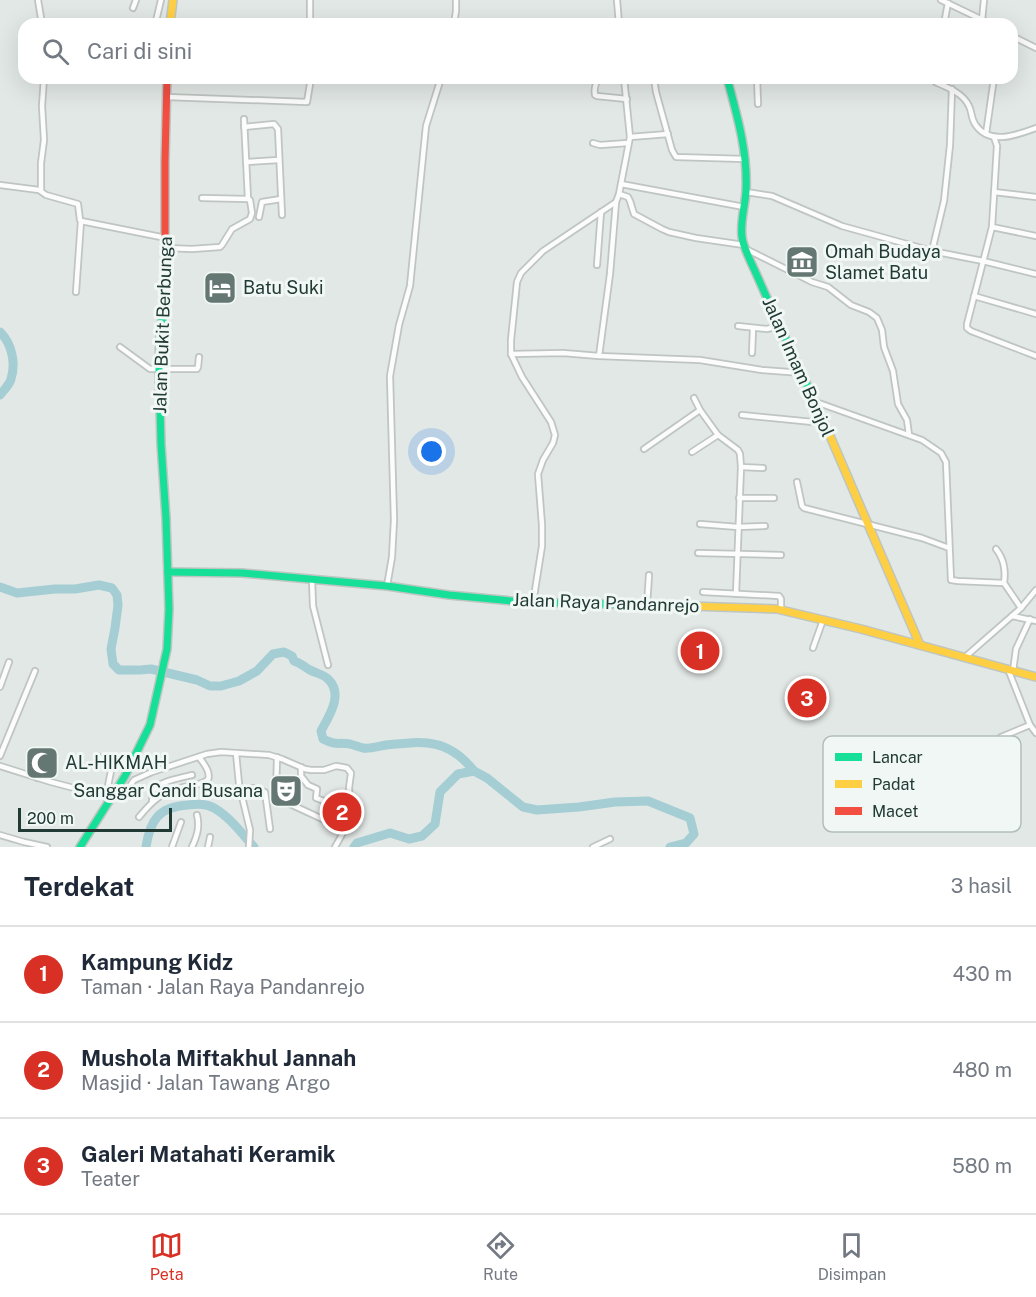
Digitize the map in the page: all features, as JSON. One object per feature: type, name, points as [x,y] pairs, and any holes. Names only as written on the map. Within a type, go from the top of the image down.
[{"type":"main road","points":[[170,18],[171,0]]},
{"type":"main road","name":"Jalan Bukit Berbunga","points":[[80,847],[130,766],[150,725],[166,658],[169,630],[168,572],[159,369],[160,333],[166,295],[167,84]]},
{"type":"main road","name":"Jalan Imam Bonjol","points":[[729,84],[740,122],[745,159],[746,192],[741,233],[745,247],[920,645]]},
{"type":"main road","name":"Jalan Raya Pandanrejo","points":[[168,572],[242,573],[387,586],[533,603],[781,610],[861,629],[1036,677]]},
{"type":"street","points":[[38,0],[41,18]]},
{"type":"street","points":[[133,8],[136,0]]},
{"type":"street","points":[[157,18],[161,0]]},
{"type":"street","points":[[310,0],[310,18]]},
{"type":"street","points":[[454,18],[456,0]]},
{"type":"street","points":[[617,0],[618,18]]},
{"type":"street","points":[[941,0],[978,18]]},
{"type":"street","points":[[982,18],[984,0]]},
{"type":"street","points":[[945,18],[948,3]]},
{"type":"street","points":[[1018,39],[1036,48]]},
{"type":"street","points":[[41,191],[44,84]]},
{"type":"street","points":[[167,98],[307,102],[310,84]]},
{"type":"street","points":[[387,586],[391,566],[394,520],[390,376],[399,325],[410,286],[426,126],[439,84]]},
{"type":"street","points":[[596,84],[594,92],[597,96],[627,99]]},
{"type":"street","points":[[599,356],[610,274],[616,202],[630,137],[625,84]]},
{"type":"street","points":[[655,84],[672,150],[676,157],[745,159]]},
{"type":"street","points":[[757,84],[758,104]]},
{"type":"street","points":[[943,84],[952,89],[969,106],[973,122],[979,130],[986,134],[994,137],[1007,137],[1036,128]]},
{"type":"street","points":[[986,134],[993,84]]},
{"type":"street","points":[[932,251],[944,201],[950,145],[952,89]]},
{"type":"street","points":[[166,248],[220,247],[232,229],[250,219],[244,119]]},
{"type":"street","points":[[244,127],[274,124],[277,126],[282,215]]},
{"type":"street","points":[[630,137],[668,134]]},
{"type":"street","points":[[994,137],[997,146],[992,227],[967,324],[968,330],[1036,356]]},
{"type":"street","points":[[593,143],[600,145],[628,143]]},
{"type":"street","points":[[246,162],[279,160]]},
{"type":"street","points":[[621,184],[744,207]]},
{"type":"street","points":[[0,185],[41,191],[46,195],[77,203],[81,221],[76,292]]},
{"type":"street","points":[[746,192],[772,196],[842,226],[932,251],[1036,274]]},
{"type":"street","points":[[994,192],[1036,197]]},
{"type":"street","points":[[619,195],[628,197],[634,214],[662,229],[745,247],[812,282],[828,287],[851,305],[877,318],[893,371],[897,404],[907,420],[909,435]]},
{"type":"street","points":[[202,198],[248,199]]},
{"type":"street","points":[[259,217],[262,202],[281,199]]},
{"type":"street","points":[[533,603],[542,546],[538,474],[553,443],[555,431],[522,377],[511,354],[516,287],[521,273],[543,251],[616,202]]},
{"type":"street","points":[[597,266],[601,212]]},
{"type":"street","points":[[81,221],[166,238]]},
{"type":"street","points":[[992,227],[1036,236]]},
{"type":"street","points":[[974,296],[1036,314]]},
{"type":"street","points":[[738,326],[767,329],[779,326]]},
{"type":"street","points":[[752,353],[753,328]]},
{"type":"street","points":[[120,347],[148,368],[196,369],[200,357]]},
{"type":"street","points":[[511,354],[563,353],[699,360],[762,370],[802,373]]},
{"type":"street","points":[[694,398],[718,435],[739,452],[741,468],[736,594]]},
{"type":"street","points":[[814,402],[927,442],[941,453],[945,459],[951,580],[1004,583]]},
{"type":"street","points":[[644,449],[700,410]]},
{"type":"street","points":[[742,415],[823,423]]},
{"type":"street","points":[[692,452],[718,435]]},
{"type":"street","points":[[741,468],[763,468]]},
{"type":"street","points":[[797,482],[804,508],[922,538],[949,548]]},
{"type":"street","points":[[739,498],[774,498]]},
{"type":"street","points":[[700,524],[738,527],[765,526]]},
{"type":"street","points":[[996,549],[1004,564],[1004,583],[1022,608]]},
{"type":"street","points":[[698,553],[781,555]]},
{"type":"street","points":[[647,605],[649,575]]},
{"type":"street","points":[[312,580],[313,606],[328,665]]},
{"type":"street","points":[[964,658],[1022,608],[1036,590]]},
{"type":"street","points":[[703,592],[778,596],[781,597],[781,610]]},
{"type":"street","points":[[1012,616],[1036,621]]},
{"type":"street","points":[[1030,619],[1016,648],[1010,670],[1030,725],[1036,733]]},
{"type":"street","points":[[813,648],[822,620]]},
{"type":"street","points":[[0,687],[3,672],[9,662]]},
{"type":"street","points":[[0,756],[35,671]]},
{"type":"street","points":[[1003,736],[1030,725]]},
{"type":"street","points":[[0,766],[37,778],[122,797],[134,780],[207,754],[221,752],[262,754],[318,770],[336,766],[347,768],[351,777],[348,788],[350,809],[344,831],[335,847]]},
{"type":"street","points":[[236,753],[251,836],[249,847]]},
{"type":"street","points":[[98,756],[111,771],[111,796]]},
{"type":"street","points":[[139,817],[152,801],[166,793],[208,780],[209,773],[199,757]]},
{"type":"street","points":[[277,757],[277,798],[336,825],[344,831]]},
{"type":"street","points":[[301,767],[301,776],[308,785],[317,789],[316,798],[350,809]]},
{"type":"street","points":[[37,778],[41,768]]},
{"type":"street","points":[[152,801],[156,787],[170,780],[192,775]]},
{"type":"street","points":[[241,788],[255,788],[265,792],[270,829]]},
{"type":"street","points":[[192,847],[198,832],[197,815]]},
{"type":"street","points":[[172,847],[181,822]]},
{"type":"street","points":[[0,835],[47,847]]},
{"type":"street","points":[[208,847],[210,837]]},
{"type":"street","points":[[593,847],[610,839]]},
{"type":"waterway","points":[[0,332],[10,348],[13,367],[10,381],[0,395]]},
{"type":"waterway","points":[[0,587],[17,593],[99,585],[112,588],[117,595],[118,605],[111,649],[113,664],[119,670],[151,669],[197,680],[210,686],[221,686],[239,681],[257,671],[273,654],[284,652],[292,656],[294,661],[326,677],[333,685],[334,705],[321,731],[323,739],[363,748],[413,743],[435,744],[455,752],[474,771]]},
{"type":"waterway","points":[[354,847],[357,843],[390,833],[409,839],[422,836],[435,824],[440,792],[458,774],[474,771],[487,778],[523,807],[537,810],[648,801],[690,818],[694,834],[686,843],[670,847]]},
{"type":"waterway","points":[[146,847],[150,829],[157,817],[177,806],[197,804],[211,806],[220,812],[254,847]]},
{"type":"traffic: fast","points":[[728,84],[741,134],[745,162],[743,242],[824,422]]},
{"type":"traffic: fast","points":[[80,847],[125,776],[150,725],[167,649],[169,609],[159,369],[160,333],[165,300]]},
{"type":"traffic: fast","points":[[168,572],[242,573],[387,586],[522,602],[690,606]]},
{"type":"traffic: slow","points":[[171,18],[173,0]]},
{"type":"traffic: slow","points":[[824,422],[920,645]]},
{"type":"traffic: slow","points":[[690,606],[777,609],[861,629],[1036,677]]},
{"type":"traffic: jam","points":[[165,300],[167,84]]},
{"type":"place","name":"Omah Budaya Slamet Batu","points":[[802,262]]},
{"type":"place","name":"Batu Suki","points":[[220,288]]},
{"type":"place","name":"Kampung Kidz","points":[[700,651]]},
{"type":"place","name":"Galeri Matahati Keramik","points":[[807,698]]},
{"type":"place","name":"AL-HIKMAH","points":[[42,763]]},
{"type":"place","name":"Sanggar Candi Busana","points":[[286,791]]},
{"type":"place","name":"Mushola Miftakhul Jannah","points":[[342,812]]}]
